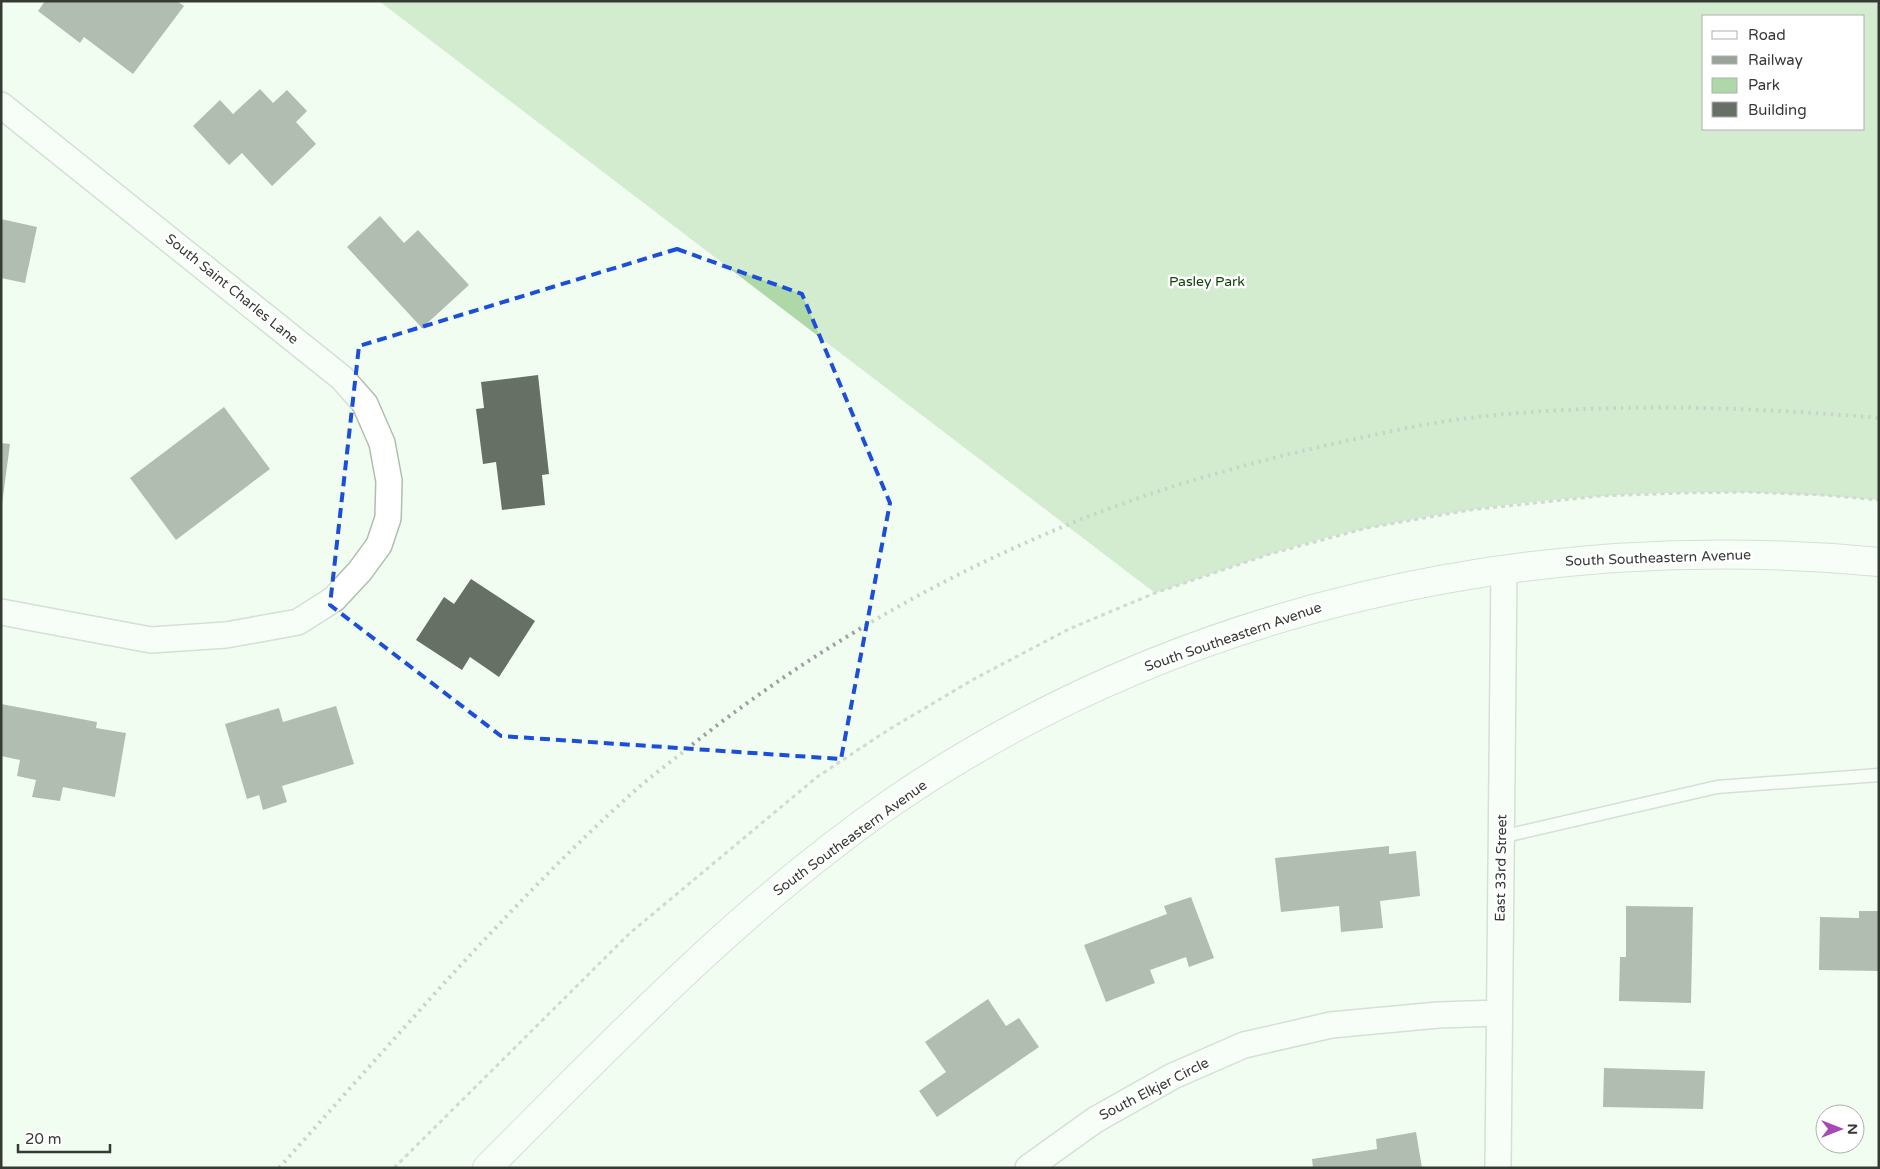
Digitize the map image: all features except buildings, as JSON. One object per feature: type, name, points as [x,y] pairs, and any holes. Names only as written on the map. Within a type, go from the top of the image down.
[{"type":"main road","name":"South Southeastern Avenue","points":[[487,1168],[712,946],[771,895],[894,801],[965,756],[1040,715],[1099,686],[1195,647],[1326,605],[1448,578],[1504,569],[1598,558],[1680,555],[1786,555],[1879,562]]},
{"type":"street","name":"South Saint Charles Lane","points":[[1,105],[342,378],[365,404],[382,443],[389,481],[388,518],[379,544],[360,571],[334,600],[298,622],[226,635],[151,640],[1,612]]},
{"type":"street","name":"East 33rd Street","points":[[1498,1168],[1504,569]]},
{"type":"street","name":"South Elkjer Circle","points":[[1028,1168],[1095,1120],[1173,1076],[1244,1045],[1332,1025],[1438,1015],[1500,1013]]},
{"type":"lane","points":[[1501,837],[1717,787],[1879,775]]},
{"type":"path","points":[[394,1168],[630,933],[817,777],[903,720],[974,679],[1069,629],[1155,593],[1270,554],[1367,528],[1470,510],[1600,496],[1684,493],[1746,492],[1823,495],[1879,500]]},
{"type":"highlighted area","points":[[677,249],[802,294],[890,503],[841,759],[501,736],[330,605],[359,346]]},
{"type":"green space","name":"Pasley Park","points":[[379,1],[1879,1],[1879,500],[1815,495],[1686,493],[1558,500],[1431,516],[1368,528],[1260,557],[1155,593]]},
{"type":"railway","points":[[279,1168],[493,931],[564,858],[638,788],[733,713],[828,649],[927,591],[1029,541],[1112,507],[1174,486],[1300,451],[1444,421],[1564,410],[1617,408],[1722,409],[1879,418]]}]
